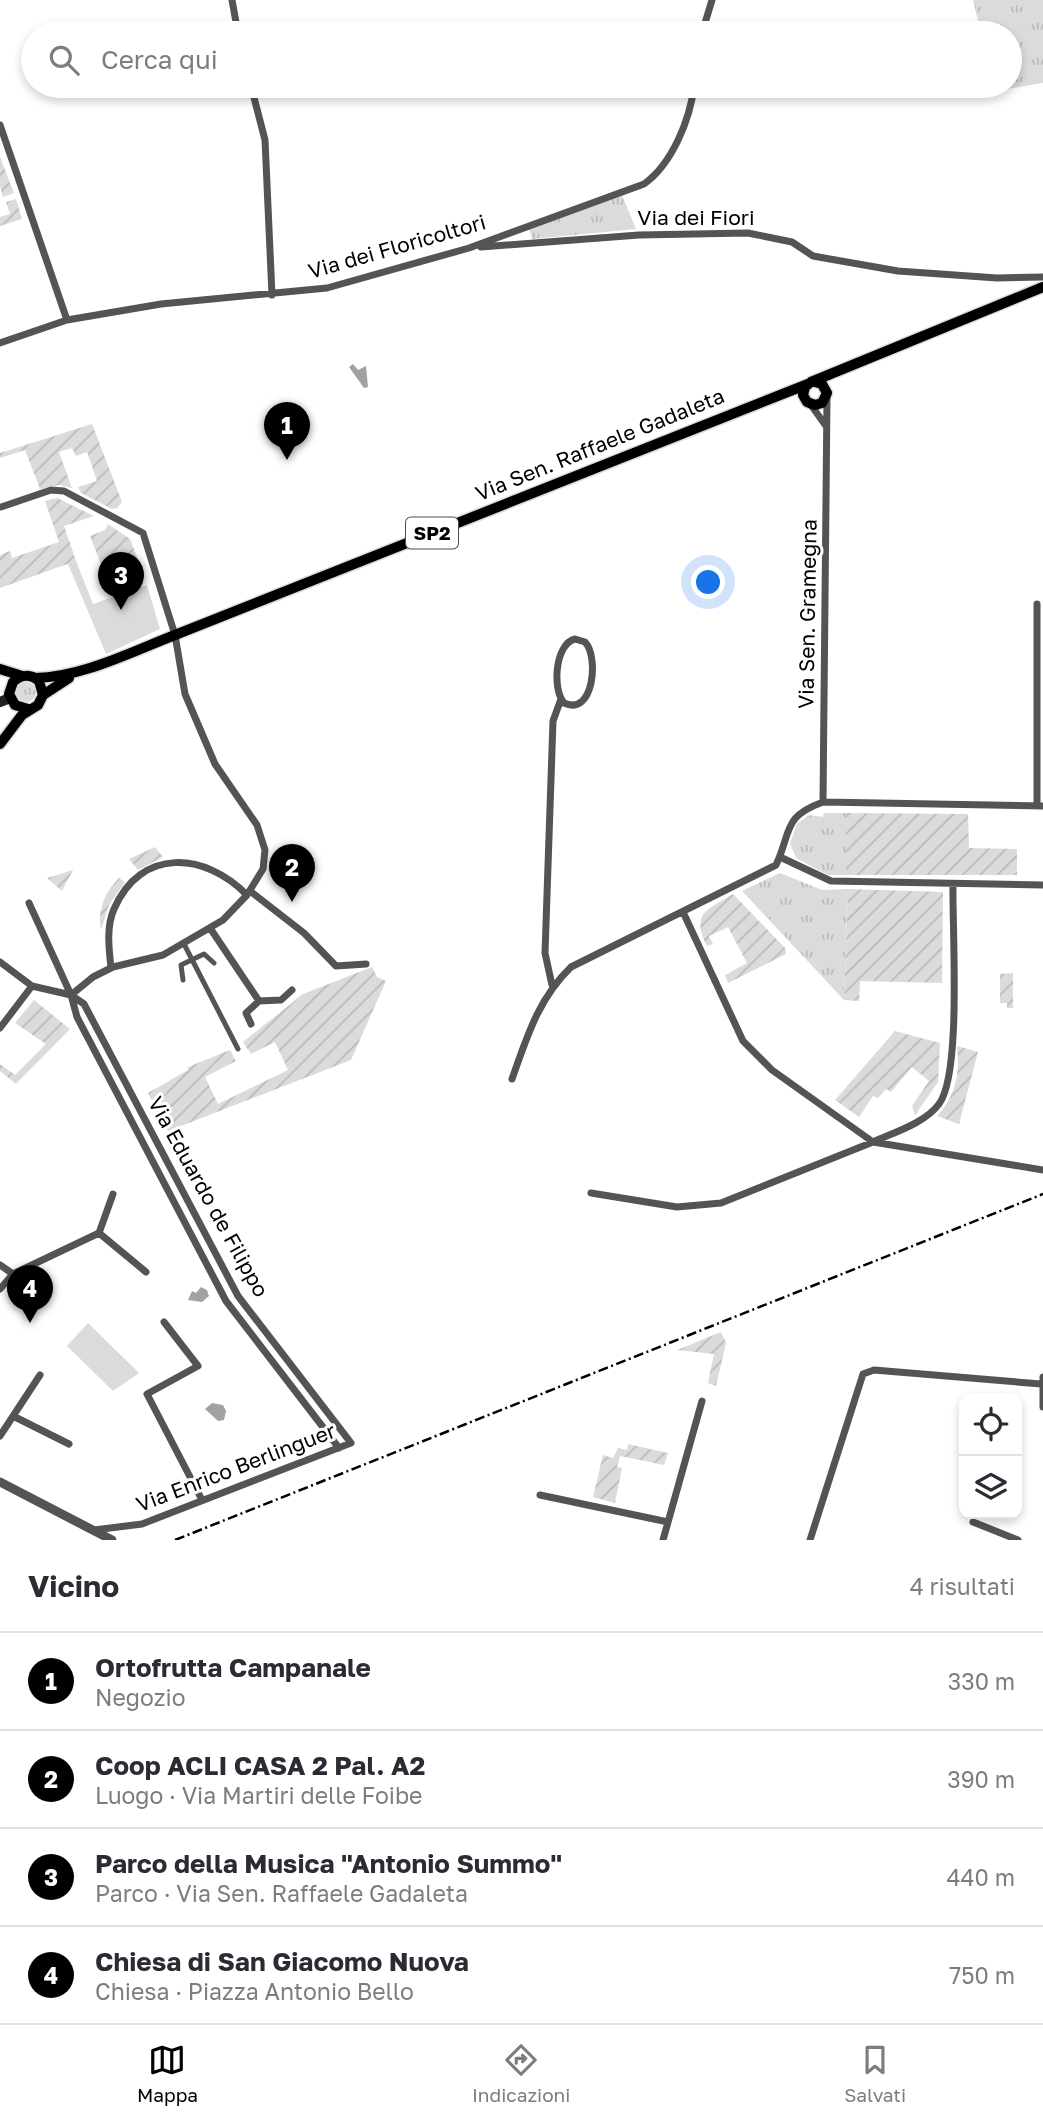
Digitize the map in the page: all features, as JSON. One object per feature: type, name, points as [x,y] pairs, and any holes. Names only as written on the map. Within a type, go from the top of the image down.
[{"type":"main road","name":"Via Sen. Raffaele Gadaleta","points":[[35,678],[53,678],[84,669],[176,635],[811,383],[1043,287]]},
{"type":"main road","name":"Via Sen. Raffaele Gadaleta","points":[[808,402],[819,405],[844,369]]},
{"type":"main road","points":[[808,402],[803,391],[811,383],[826,393]]},
{"type":"main road","points":[[779,395],[808,402]]},
{"type":"main road","points":[[0,669],[35,678],[42,686],[43,695],[38,705],[28,709],[19,708],[8,701]]},
{"type":"main road","name":"Via Sen. Raffaele Gadaleta","points":[[43,695],[84,669]]},
{"type":"main road","points":[[3,739],[14,711],[8,701],[11,685],[22,676]]},
{"type":"main road","points":[[0,679],[11,685]]},
{"type":"main road","points":[[3,739],[28,709]]},
{"type":"street","points":[[233,0],[236,21]]},
{"type":"street","points":[[706,21],[712,0]]},
{"type":"street","points":[[254,98],[265,140],[272,295]]},
{"type":"street","name":"Via dei Floricoltori","points":[[0,343],[67,320],[161,304],[327,288],[469,248],[644,184],[660,173],[691,108],[692,98]]},
{"type":"street","points":[[0,125],[2,138],[67,320]]},
{"type":"street","name":"Via dei Fiori","points":[[469,248],[639,234],[748,233],[792,242],[813,256],[887,269],[998,278],[1043,277]]},
{"type":"street","name":"Via Sen. Gramegna","points":[[823,802],[826,393]]},
{"type":"street","points":[[808,402],[827,426]]},
{"type":"street","points":[[1,507],[51,490],[64,491],[143,533],[176,635],[185,694],[200,734],[215,764],[262,838],[263,869],[248,893],[223,920],[163,955],[111,968],[93,976],[71,995]]},
{"type":"street","points":[[512,1079],[529,1029],[552,985],[571,967],[776,865],[787,829],[802,810],[823,802],[1040,806],[1038,604]]},
{"type":"street","points":[[552,985],[545,953],[553,721],[561,699],[558,690],[560,652],[570,640],[580,640],[591,651],[588,694],[583,702],[574,706],[561,699]]},
{"type":"street","points":[[780,857],[831,881],[1043,885]]},
{"type":"street","points":[[111,968],[109,936],[113,910],[130,884],[146,871],[175,863],[196,863],[233,881],[304,933],[336,966],[366,964]]},
{"type":"street","points":[[591,1193],[677,1207],[721,1203],[873,1142],[927,1116],[947,1091],[951,1058],[953,884]]},
{"type":"street","points":[[29,902],[71,995]]},
{"type":"street","points":[[683,912],[743,1041],[772,1070],[873,1142],[1043,1170]]},
{"type":"street","points":[[210,928],[259,1001]]},
{"type":"street","points":[[184,944],[237,1049]]},
{"type":"street","points":[[183,980],[181,965],[192,959],[204,954],[215,963]]},
{"type":"street","points":[[0,962],[32,986],[71,995]]},
{"type":"street","points":[[0,1028],[32,986]]},
{"type":"street","points":[[251,1024],[246,1013],[259,1001],[281,1000],[292,990]]},
{"type":"street","name":"Via Eduardo de Filippo","points":[[71,995],[72,1007],[92,1047],[226,1301],[339,1448]]},
{"type":"street","name":"Via Eduardo de Filippo","points":[[71,995],[84,1004],[237,1296],[351,1443]]},
{"type":"street","points":[[0,1289],[13,1274],[99,1233],[113,1194]]},
{"type":"street","points":[[99,1233],[146,1272]]},
{"type":"street","points":[[0,1265],[13,1274]]},
{"type":"street","points":[[164,1322],[198,1366],[147,1394],[202,1500]]},
{"type":"street","points":[[810,1540],[863,1374],[874,1370],[1042,1381],[1043,1407]]},
{"type":"street","points":[[0,1436],[40,1375]]},
{"type":"street","points":[[663,1540],[702,1401]]},
{"type":"street","points":[[13,1416],[69,1444]]},
{"type":"street","name":"Via Enrico Berlinguer","points":[[92,1530],[142,1524],[351,1443]]},
{"type":"street","points":[[0,1482],[112,1540]]},
{"type":"street","points":[[540,1495],[668,1522]]},
{"type":"street","points":[[972,1522],[1018,1540]]},
{"type":"green space","points":[[973,0],[1043,0],[1043,83],[1022,86],[1022,21],[978,21]]},
{"type":"green space","points":[[0,157],[14,193],[3,197],[0,186]]},
{"type":"green space","points":[[622,195],[636,229],[532,239],[529,229]]},
{"type":"green space","points":[[16,199],[22,219],[0,226],[0,217],[10,214],[6,202]]},
{"type":"green space","points":[[92,424],[122,502],[117,508],[112,509],[81,493],[78,487],[97,481],[87,452],[76,456],[72,448],[59,452],[72,488],[59,485],[40,489],[25,450],[0,458],[0,453]]},
{"type":"green space","points":[[57,498],[94,516],[64,526],[76,561],[0,588],[0,555],[10,551],[12,558],[59,542],[45,501]]},
{"type":"green space","points":[[108,524],[130,539],[140,565],[106,577],[90,536],[105,530]]},
{"type":"green space","points":[[76,561],[93,604],[147,585],[160,629],[106,654],[68,564]]},
{"type":"green space","points":[[26,682],[33,685],[36,692],[33,699],[26,702],[19,699],[16,692],[19,685]]},
{"type":"green space","points":[[824,813],[846,813],[846,875],[828,875],[796,858],[790,843],[797,824],[809,815],[823,817]]},
{"type":"green space","points":[[846,813],[968,814],[969,848],[1017,849],[1017,875],[846,875]]},
{"type":"green space","points":[[155,847],[163,857],[138,870],[129,859]]},
{"type":"green space","points":[[73,870],[62,891],[47,878]]},
{"type":"green space","points":[[780,873],[822,890],[848,889],[844,1000],[742,891]]},
{"type":"green space","points":[[119,878],[125,882],[109,905],[101,930],[103,902]]},
{"type":"green space","points":[[848,889],[943,892],[942,983],[860,981],[859,1001],[844,1000]]},
{"type":"green space","points":[[733,894],[785,948],[786,954],[728,983],[725,975],[747,963],[728,927],[709,936],[713,944],[707,946],[700,926],[704,913]]},
{"type":"green space","points":[[372,967],[377,977],[386,981],[351,1060],[168,1131],[148,1093],[188,1070],[188,1067],[230,1050],[236,1061],[205,1077],[218,1104],[288,1070],[275,1042],[251,1054],[243,1042],[303,994]]},
{"type":"green space","points":[[1013,973],[1013,1008],[1007,1008],[1007,1003],[1000,1003],[1000,974]]},
{"type":"green space","points":[[34,1000],[70,1029],[16,1084],[0,1071],[0,1064],[15,1075],[46,1044],[15,1023]]},
{"type":"green space","points":[[895,1031],[940,1043],[938,1082],[915,1115],[912,1106],[929,1081],[912,1067],[891,1092],[886,1089],[878,1098],[873,1096],[859,1117],[835,1100]]},
{"type":"green space","points":[[957,1046],[978,1052],[959,1124],[937,1116],[949,1100],[955,1084]]},
{"type":"green space","points":[[88,1323],[139,1373],[113,1391],[67,1346]]},
{"type":"green space","points":[[721,1332],[726,1343],[716,1386],[708,1383],[714,1354],[677,1350]]},
{"type":"green space","points":[[628,1444],[668,1453],[664,1465],[620,1456],[617,1467],[622,1468],[615,1503],[593,1497],[603,1455],[613,1458],[618,1448],[627,1450]]},
{"type":"shaded area","points":[[353,364],[358,370],[366,366],[368,387],[364,388],[349,367]]},
{"type":"shaded area","points":[[201,1287],[207,1290],[209,1296],[202,1302],[188,1300],[192,1291],[196,1293]]},
{"type":"shaded area","points":[[212,1403],[223,1405],[226,1411],[224,1420],[218,1421],[205,1409]]},
{"type":"railway","points":[[175,1540],[1043,1194]]},
{"type":"place","name":"Ortofrutta Campanale","points":[[287,460]]},
{"type":"place","name":"Parco della Musica \"Antonio Summo\"","points":[[121,610]]},
{"type":"place","name":"Coop ACLI CASA 2 Pal. A2","points":[[292,902]]},
{"type":"place","name":"Chiesa di San Giacomo Nuova","points":[[30,1323]]}]
